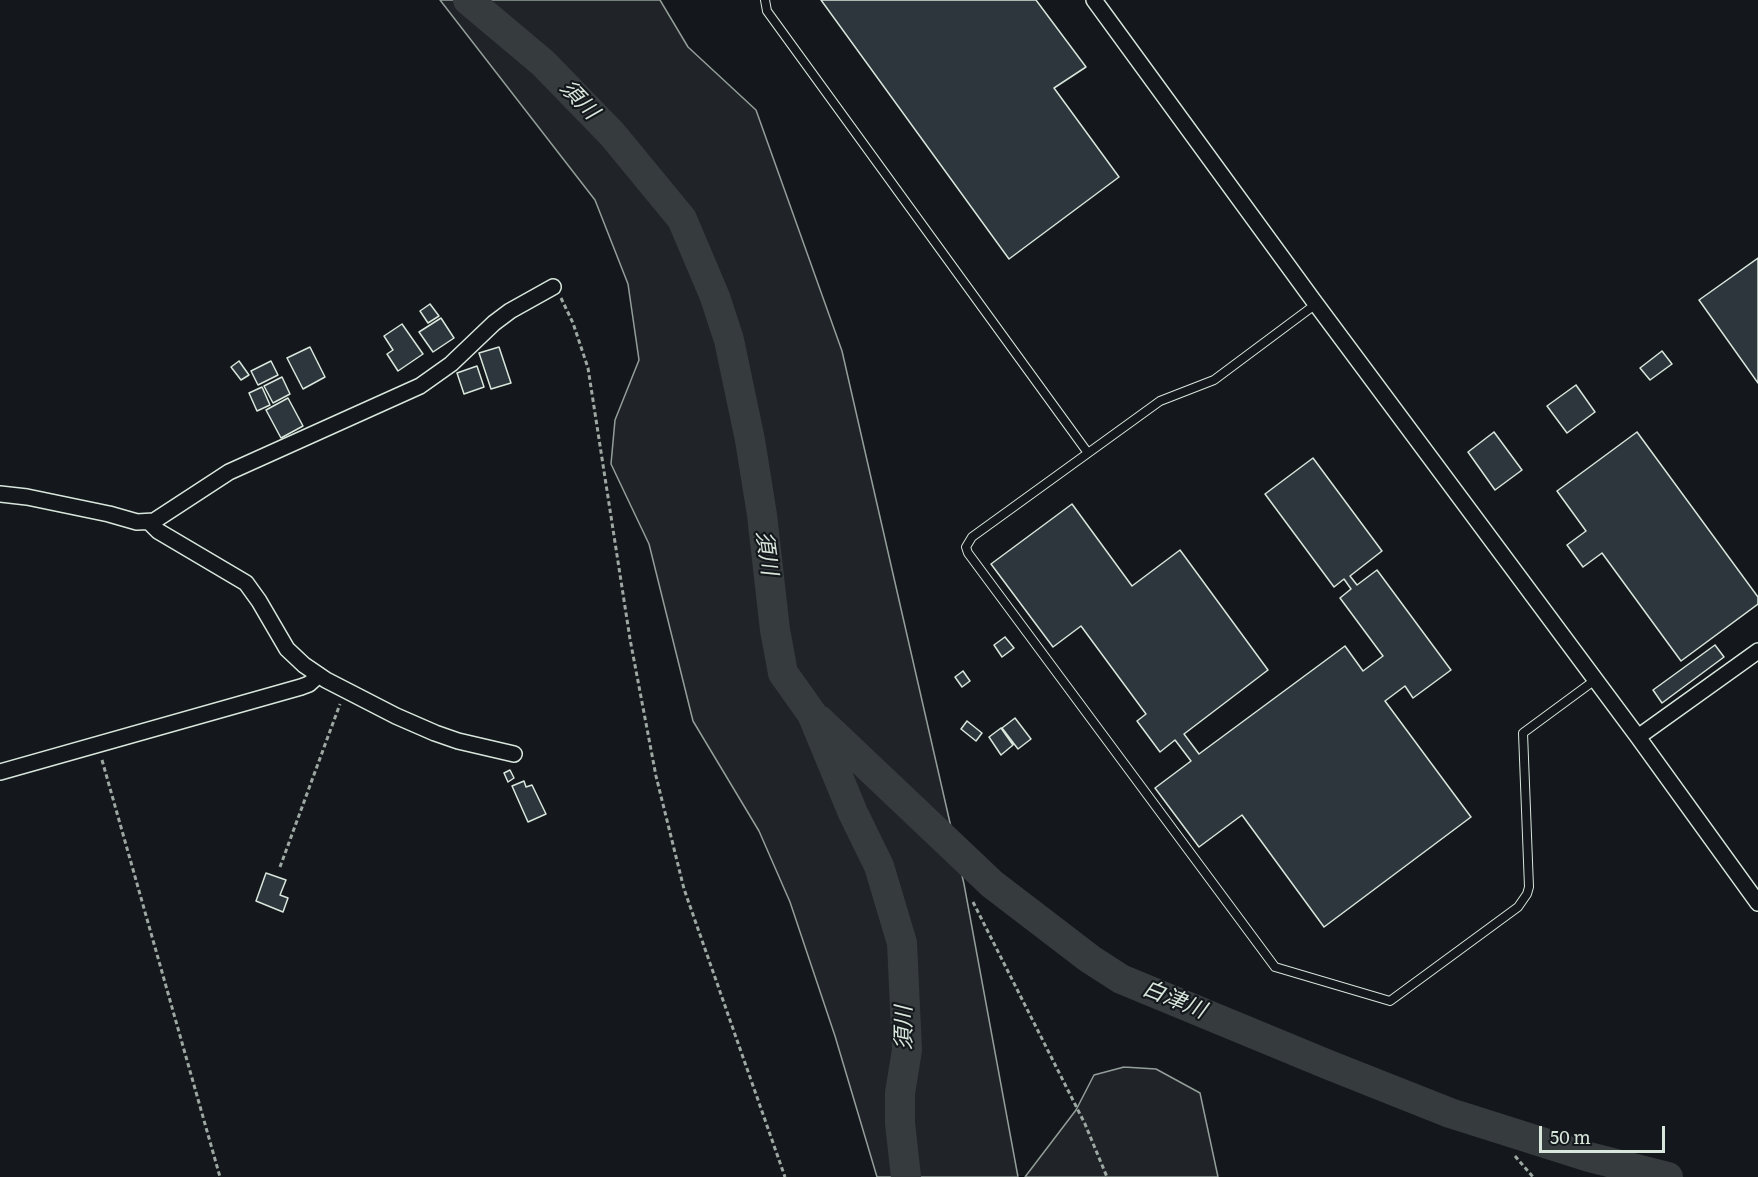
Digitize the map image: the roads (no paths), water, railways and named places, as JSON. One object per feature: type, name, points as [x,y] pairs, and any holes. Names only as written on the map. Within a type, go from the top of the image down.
[{"type":"street","points":[[1094,0],[1758,903]]},
{"type":"street","points":[[0,494],[51,502],[137,522],[149,522],[160,518],[229,472],[420,386],[451,364],[510,311],[553,287]]},
{"type":"street","points":[[149,522],[158,531],[246,583],[287,649],[303,665],[318,675],[345,691],[435,733],[458,741],[514,754]]},
{"type":"street","points":[[1638,737],[1758,651]]},
{"type":"street","points":[[0,772],[301,687],[309,684],[318,675]]},
{"type":"lane","points":[[765,0],[767,11],[1088,453]]},
{"type":"lane","points":[[1316,304],[1214,380],[1160,401],[972,537],[966,547],[968,553],[1275,967],[1389,1001],[1518,907],[1529,887],[1523,734],[1595,680]]},
{"type":"waterway","name":"須川","points":[[468,0],[543,63],[612,134],[682,219],[715,297],[729,340],[750,440],[762,515],[775,630],[783,673],[812,714],[853,813],[879,866],[902,943],[907,1050],[900,1093],[900,1123],[906,1177]]},
{"type":"waterway","name":"白津川","points":[[819,720],[992,884],[1090,959],[1121,979],[1450,1113],[1589,1157],[1668,1177]]}]
